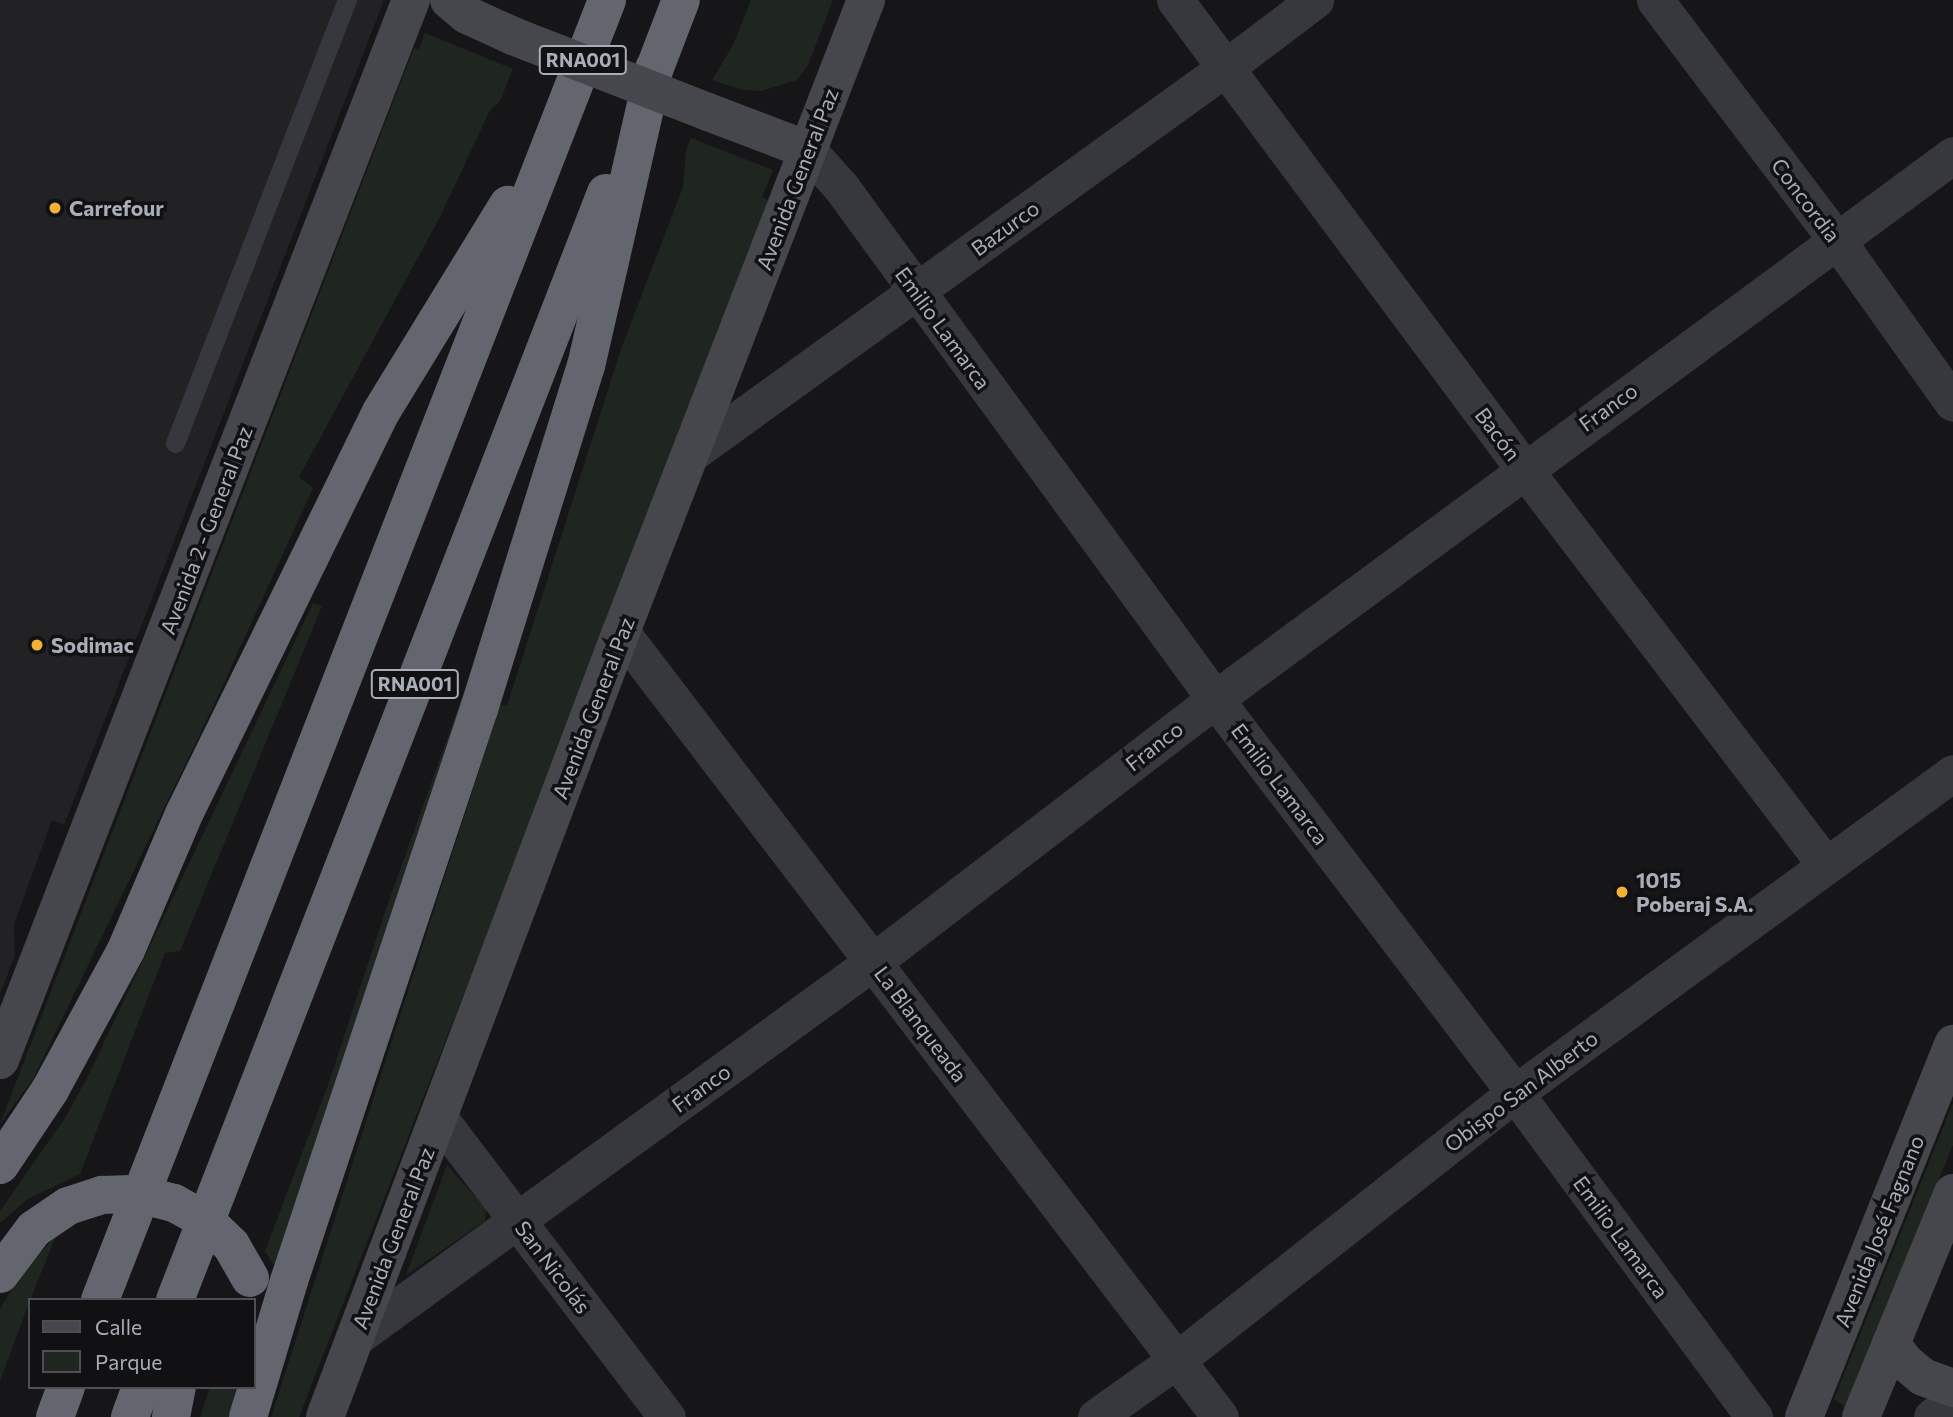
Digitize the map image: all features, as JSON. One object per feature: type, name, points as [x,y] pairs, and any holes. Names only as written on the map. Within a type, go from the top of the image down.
[{"type":"highway","name":"RNA001","points":[[101,1298],[607,0]]},
{"type":"highway","name":"RNA001","points":[[176,1298],[681,0]]},
{"type":"highway","points":[[256,1387],[479,709],[586,366],[654,68]]},
{"type":"highway","points":[[0,1165],[50,1090],[126,950],[185,812],[381,412],[560,120]]},
{"type":"highway","points":[[197,1298],[229,1160]]},
{"type":"highway","points":[[0,1275],[34,1229],[68,1206],[102,1195],[138,1194],[174,1203],[205,1220],[231,1245],[250,1278],[259,1301],[261,1368]]},
{"type":"highway","points":[[55,1417],[65,1389]]},
{"type":"highway","points":[[130,1417],[140,1389]]},
{"type":"highway","points":[[171,1417],[177,1389]]},
{"type":"highway","points":[[248,1417],[255,1389]]},
{"type":"street","name":"Avenida 2 - General Paz","points":[[0,1060],[411,0]]},
{"type":"street","points":[[449,0],[467,15],[513,36],[808,150]]},
{"type":"street","name":"Avenida General Paz","points":[[325,1417],[621,632],[866,0]]},
{"type":"street","name":"Bacón","points":[[1175,0],[1524,469],[1826,865]]},
{"type":"street","name":"Bazurco","points":[[692,453],[1315,0]]},
{"type":"street","name":"Concordia","points":[[1655,0],[1836,239],[1953,403]]},
{"type":"street","name":"Emilio Lamarca","points":[[808,150],[841,187],[1215,699],[1515,1093],[1754,1417]]},
{"type":"street","name":"Franco","points":[[355,1338],[874,961],[1215,699],[1953,155]]},
{"type":"street","name":"La Blanqueada","points":[[621,632],[1220,1417]]},
{"type":"street","name":"Obispo San Alberto","points":[[1096,1417],[1178,1359],[1515,1093],[1953,773]]},
{"type":"street","name":"Avenida José Fagnano","points":[[1804,1417],[1953,1044]]},
{"type":"street","name":"San Nicolás","points":[[439,1118],[667,1417]]},
{"type":"street","points":[[1861,1417],[1953,1194]]},
{"type":"street","points":[[1891,1344],[1905,1362],[1923,1377],[1953,1388]]},
{"type":"street","points":[[1932,1417],[1953,1401]]},
{"type":"lane","points":[[175,443],[347,0]]},
{"type":"shaded area","points":[[0,0],[384,0],[64,825],[52,820],[14,924],[15,955],[0,994]]},
{"type":"green space","points":[[751,0],[833,0],[808,65],[797,80],[761,91],[743,90],[712,80],[733,45]]},
{"type":"green space","points":[[425,33],[513,69],[500,101],[490,110],[441,215],[299,477],[313,488],[213,707],[33,1079],[0,1124],[414,48],[419,49]]},
{"type":"green space","points":[[691,138],[773,170],[762,197],[772,202],[299,1417],[271,1417],[500,705],[507,706],[621,349],[683,187],[686,151]]},
{"type":"green space","points":[[313,603],[322,606],[180,951],[165,953],[80,1174],[28,1199],[0,1223],[0,1211],[65,1118],[88,1076]]},
{"type":"green space","points":[[480,647],[275,1267],[265,1251],[328,1085],[386,909]]},
{"type":"green space","points":[[1953,1103],[1953,1145],[1847,1408],[1834,1399]]},
{"type":"green space","points":[[447,1165],[486,1209],[485,1221],[406,1275]]},
{"type":"green space","points":[[56,1236],[31,1298],[28,1298],[28,1305],[0,1381],[0,1309],[19,1276]]},
{"type":"green space","points":[[209,1389],[236,1389],[229,1417],[200,1417]]},
{"type":"place","name":"Carrefour","points":[[55,208]]},
{"type":"place","name":"Sodimac","points":[[37,645]]},
{"type":"place","name":"1015 Poberaj S.A.","points":[[1622,892]]}]
